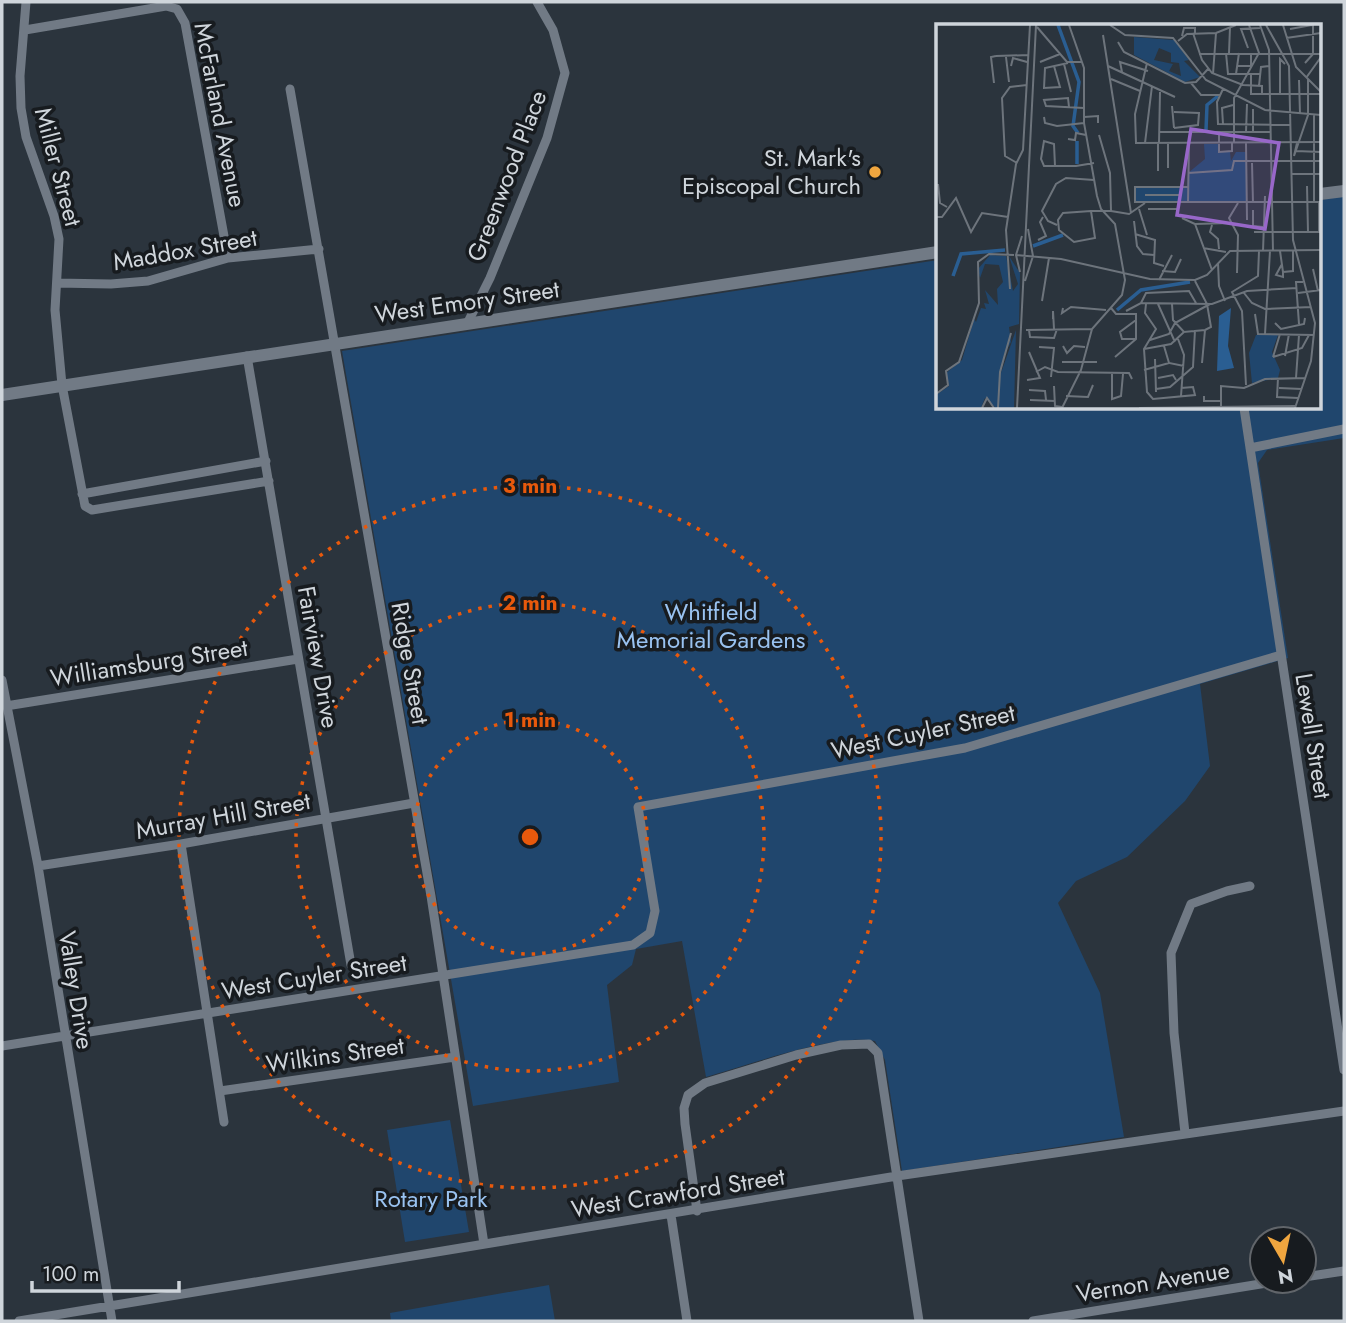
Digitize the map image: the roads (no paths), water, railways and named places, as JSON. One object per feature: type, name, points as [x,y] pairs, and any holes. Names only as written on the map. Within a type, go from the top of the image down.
[{"type":"street","name":"Miller Street","points":[[26,2],[20,76],[21,108],[26,137],[54,216],[59,239],[55,310],[62,385],[82,494]]},
{"type":"street","name":"Greenwood Place","points":[[467,324],[490,278],[547,138],[565,73],[553,30],[537,2]]},
{"type":"street","name":"McFarland Avenue","points":[[25,30],[166,6],[177,9],[182,14],[228,258]]},
{"type":"street","name":"Ridge Street","points":[[290,89],[414,803],[484,1244]]},
{"type":"street","points":[[1322,194],[1344,191]]},
{"type":"street","name":"Maddox Street","points":[[57,283],[111,285],[148,281],[228,258],[319,249]]},
{"type":"street","name":"West Emory Street","points":[[2,395],[936,252]]},
{"type":"street","name":"Fairview Drive","points":[[247,356],[351,965]]},
{"type":"street","name":"Lewell Street","points":[[1244,410],[1344,1070]]},
{"type":"street","points":[[1250,448],[1344,429]]},
{"type":"street","points":[[266,461],[82,494],[85,506],[92,510],[269,481]]},
{"type":"street","name":"West Cuyler Street","points":[[2,1046],[633,946],[650,933],[655,911],[638,807],[965,748],[1281,655]]},
{"type":"street","name":"Williamsburg Street","points":[[6,706],[298,659]]},
{"type":"street","name":"Valley Drive","points":[[2,680],[38,866],[112,1321]]},
{"type":"street","name":"Murray Hill Street","points":[[38,866],[414,803]]},
{"type":"street","points":[[181,844],[224,1122]]},
{"type":"street","points":[[1185,1133],[1174,1033],[1171,953],[1191,904],[1250,886]]},
{"type":"street","points":[[697,1211],[685,1124],[684,1108],[688,1095],[705,1083],[796,1055],[841,1045],[869,1044],[878,1053],[919,1321]]},
{"type":"street","name":"Wilkins Street","points":[[220,1091],[455,1057]]},
{"type":"street","name":"West Crawford Street","points":[[19,1321],[897,1176],[1344,1111]]},
{"type":"street","points":[[671,1215],[688,1321]]},
{"type":"street","points":[[1318,1275],[1344,1271]]},
{"type":"street","name":"Vernon Avenue","points":[[1033,1321],[1248,1286]]},
{"type":"place","name":"St. Mark's Episcopal Church","points":[[875,172]]},
{"type":"park label","name":"Whitfield Memorial Gardens","points":[[711,626]]},
{"type":"park label","name":"Rotary Park","points":[[431,1199]]}]
